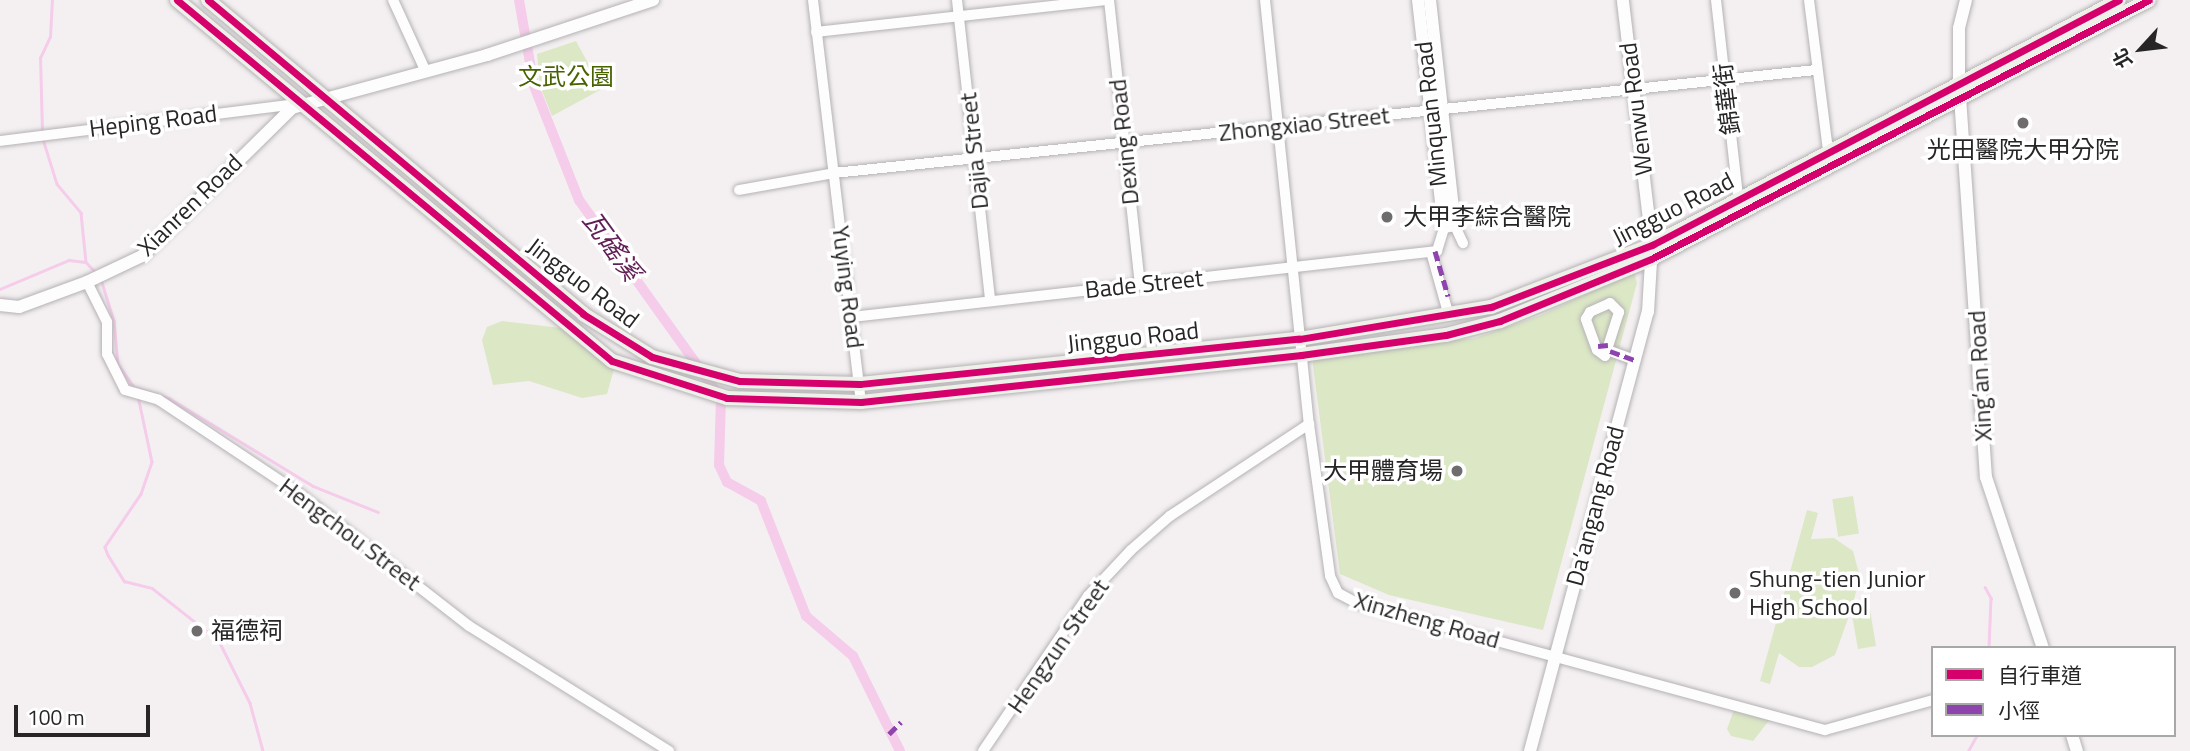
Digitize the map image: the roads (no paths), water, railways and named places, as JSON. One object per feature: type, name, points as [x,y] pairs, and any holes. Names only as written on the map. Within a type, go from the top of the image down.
[{"type":"main road","name":"Jingguo Road","points":[[177,0],[306,104],[603,354],[652,377],[704,394],[727,398],[861,401],[1301,355],[1447,335],[1500,321],[1651,252],[1960,89],[2119,0]]},
{"type":"main road","name":"Jingguo Road","points":[[208,0],[583,314],[652,357],[690,369],[747,381],[860,384],[1299,339],[1449,316],[1534,293],[1651,252],[1738,197],[1829,158]]},
{"type":"main road","name":"Jingguo Road","points":[[1960,89],[2149,0]]},
{"type":"street","points":[[393,0],[426,72]]},
{"type":"street","points":[[330,100],[653,0]]},
{"type":"street","name":"Yuying Road","points":[[813,0],[861,401]]},
{"type":"street","name":"Dajia Street","points":[[957,0],[990,301]]},
{"type":"street","points":[[817,32],[1108,0]]},
{"type":"street","name":"Dexing Road","points":[[1108,0],[1140,284]]},
{"type":"street","name":"Xinzheng Road","points":[[1265,0],[1309,424],[1330,576],[1338,593],[1357,603],[1825,730],[1931,701]]},
{"type":"street","name":"Minquan Road","points":[[1418,0],[1436,110],[1449,227]]},
{"type":"street","name":"Minquan Road","points":[[1430,0],[1436,110]]},
{"type":"street","name":"Wenwu Road","points":[[1623,0],[1651,252]]},
{"type":"street","name":"錦華街","points":[[1716,0],[1738,197]]},
{"type":"street","points":[[1808,0],[1829,158]]},
{"type":"street","name":"Xing’an Road","points":[[1966,0],[1959,28],[1960,89],[1986,477],[2042,646]]},
{"type":"street","name":"Zhongxiao Street","points":[[834,173],[1816,70]]},
{"type":"street","name":"Xianren Road","points":[[0,305],[19,307],[88,282],[152,248],[277,119],[306,104],[330,100]]},
{"type":"street","name":"Heping Road","points":[[0,141],[306,104]]},
{"type":"street","points":[[739,190],[834,173]]},
{"type":"street","points":[[1449,316],[1434,251],[1449,227],[1464,243]]},
{"type":"street","points":[[1434,251],[1448,296]]},
{"type":"street","name":"Bade Street","points":[[852,317],[1434,251]]},
{"type":"street","name":"Da’angang Road","points":[[1530,751],[1553,655],[1648,312],[1651,252]]},
{"type":"street","name":"Hengchou Street","points":[[88,282],[107,323],[107,354],[117,380],[129,393],[159,400],[297,492],[469,626],[669,751]]},
{"type":"street","points":[[1605,347],[1635,360]]},
{"type":"street","name":"Hengzun Street","points":[[983,751],[1088,596],[1131,550],[1181,508],[1309,424]]},
{"type":"waterway","points":[[42,132],[40,58],[50,37],[52,0]]},
{"type":"waterway","name":"瓦磘溪","points":[[519,0],[534,86],[579,200],[721,398],[719,465],[727,482],[761,501],[806,616],[853,656],[900,751]]},
{"type":"waterway","points":[[43,139],[57,184],[81,213],[86,262],[97,274]]},
{"type":"waterway","points":[[0,289],[69,260],[85,262]]},
{"type":"waterway","points":[[101,279],[114,321],[118,364],[136,390]]},
{"type":"waterway","points":[[136,388],[169,398],[313,486],[378,512]]},
{"type":"waterway","points":[[138,396],[152,462],[141,494],[105,547],[124,581],[152,588],[219,641],[250,703],[263,751]]},
{"type":"waterway","points":[[1985,587],[1991,598],[1989,646]]},
{"type":"waterway","points":[[1968,751],[1976,737]]},
{"type":"place","name":"光田醫院大甲分院","points":[[2023,123]]},
{"type":"place","name":"大甲李綜合醫院","points":[[1387,217]]},
{"type":"place","name":"大甲體育場","points":[[1457,471]]},
{"type":"place","name":"Shung-tien Junior High School","points":[[1735,593]]},
{"type":"place","name":"福德祠","points":[[197,631]]},
{"type":"park label","name":"文武公園","points":[[566,77]]}]
